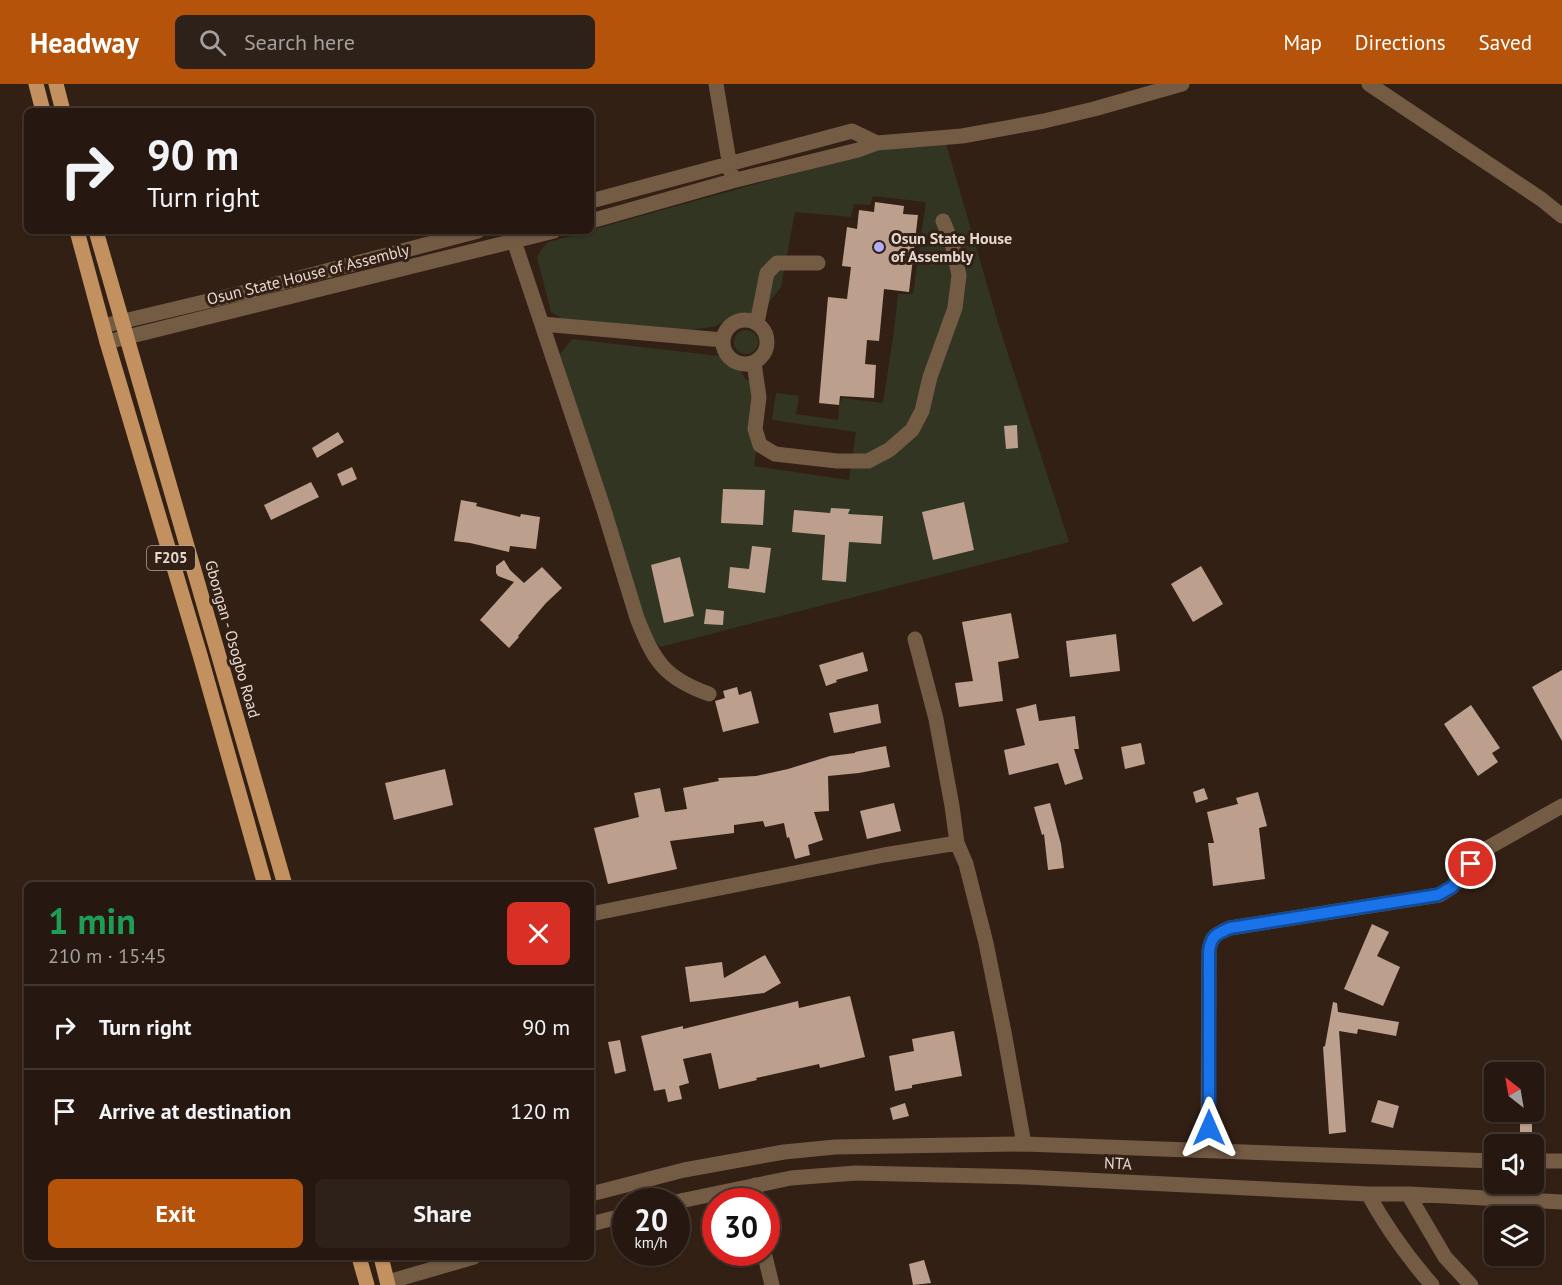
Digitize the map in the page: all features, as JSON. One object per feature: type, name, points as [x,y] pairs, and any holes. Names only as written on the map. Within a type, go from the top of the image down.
[{"type":"main road","points":[[36,84],[43,108]]},
{"type":"main road","points":[[56,84],[62,108]]},
{"type":"main road","name":"F205","points":[[77,234],[264,882]]},
{"type":"main road","name":"Gbongan - Osogbo Road","points":[[97,234],[284,882]]},
{"type":"main road","points":[[360,1260],[367,1285]]},
{"type":"main road","points":[[382,1260],[388,1284]]},
{"type":"street","points":[[716,84],[732,181]]},
{"type":"street","points":[[594,219],[732,181],[858,150],[877,143],[974,134],[1054,118],[1182,84]]},
{"type":"street","points":[[1369,84],[1562,216]]},
{"type":"street","points":[[594,200],[852,131],[877,143]]},
{"type":"street","points":[[754,363],[759,397],[755,429],[760,445],[775,454],[837,461],[867,461],[889,450],[912,430],[922,411],[930,377],[955,308],[959,275],[952,243],[943,221]]},
{"type":"street","name":"Osun State House of Assembly","points":[[103,326],[250,291],[467,234]]},
{"type":"street","name":"Osun State House of Assembly","points":[[107,342],[513,236],[529,234]]},
{"type":"street","points":[[513,236],[646,642],[667,672],[686,684],[709,694]]},
{"type":"street","points":[[756,323],[767,273],[772,267],[777,263],[818,263]]},
{"type":"street","points":[[750,321],[756,323],[766,335],[766,350],[754,363],[743,365],[736,363],[725,354],[723,340],[725,333],[735,323],[750,321]]},
{"type":"street","points":[[542,324],[723,340]]},
{"type":"street","points":[[915,639],[936,719],[957,843],[966,864],[986,943],[1024,1144]]},
{"type":"street","points":[[1208,1151],[1209,951],[1210,942],[1216,934],[1230,928],[1438,895],[1452,887],[1485,850],[1562,806]]},
{"type":"street","points":[[594,913],[884,855],[957,843]]},
{"type":"street","points":[[594,1193],[684,1170],[784,1152],[835,1147],[1024,1144],[1484,1161]]},
{"type":"street","points":[[1544,1161],[1562,1161]]},
{"type":"street","name":"NTA","points":[[690,1199],[792,1178],[856,1173],[1025,1177],[1562,1202]]},
{"type":"street","points":[[1368,1194],[1401,1248],[1432,1285]]},
{"type":"street","points":[[1408,1194],[1445,1257],[1471,1285]]},
{"type":"street","points":[[1524,1194],[1524,1200]]},
{"type":"street","points":[[594,1223],[612,1219]]},
{"type":"street","points":[[388,1284],[464,1260]]},
{"type":"street","points":[[767,1266],[772,1285]]},
{"type":"green space","points":[[945,140],[999,326],[1069,542],[660,647],[644,627],[560,354],[572,339],[719,356],[741,371],[746,380],[757,381],[763,402],[754,466],[849,480],[856,432],[772,420],[776,393],[799,396],[796,414],[838,420],[842,398],[883,403],[898,294],[913,294],[926,202],[873,196],[870,205],[854,204],[851,217],[795,212],[781,287],[764,309],[713,327],[688,330],[563,319],[551,312],[537,258],[548,242],[579,234],[594,234],[594,229],[860,155],[869,148]]},
{"type":"green space","points":[[746,330],[755,333],[758,342],[755,351],[746,354],[737,351],[734,342],[737,333]]},
{"type":"building","points":[[875,202],[904,206],[903,214],[918,215],[909,292],[884,289],[879,341],[867,340],[865,364],[876,365],[874,398],[840,396],[839,405],[819,403],[828,297],[847,299],[851,267],[842,266],[847,227],[857,229],[859,210],[874,212]]},
{"type":"building","points":[[1017,425],[1018,448],[1006,449],[1004,426]]},
{"type":"building","points":[[338,432],[344,442],[317,458],[312,448]]},
{"type":"building","points":[[352,467],[357,479],[342,486],[337,474]]},
{"type":"building","points":[[311,482],[319,497],[271,520],[264,505]]},
{"type":"building","points":[[723,489],[765,490],[763,525],[721,523]]},
{"type":"building","points":[[461,500],[520,517],[521,514],[540,517],[536,549],[510,546],[509,552],[454,541]]},
{"type":"building","points":[[964,502],[974,550],[933,560],[922,512]]},
{"type":"building","points":[[831,508],[850,509],[848,514],[883,516],[881,544],[849,542],[846,582],[822,580],[825,535],[792,532],[794,510],[830,513]]},
{"type":"building","points":[[752,546],[771,548],[765,593],[728,588],[730,567],[749,569]]},
{"type":"building","points":[[680,557],[694,616],[664,623],[651,565]]},
{"type":"building","points":[[504,560],[510,570],[524,583],[542,567],[562,588],[546,603],[509,648],[480,620],[514,582],[496,573],[496,566]]},
{"type":"building","points":[[1201,566],[1223,604],[1193,622],[1171,584]]},
{"type":"building","points":[[706,609],[724,611],[723,625],[704,624]]},
{"type":"building","points":[[1011,613],[1019,658],[998,662],[1003,701],[959,707],[955,683],[973,681],[962,622]]},
{"type":"building","points":[[1116,634],[1120,671],[1070,677],[1066,641]]},
{"type":"building","points":[[863,652],[868,671],[836,680],[837,682],[826,686],[819,665]]},
{"type":"building","points":[[1562,670],[1562,741],[1532,687]]},
{"type":"building","points":[[737,687],[739,695],[751,691],[759,723],[723,732],[715,701],[725,698],[723,691]]},
{"type":"building","points":[[878,704],[881,723],[834,733],[829,713]]},
{"type":"building","points":[[1036,704],[1039,721],[1075,716],[1079,749],[1074,749],[1083,779],[1065,785],[1058,763],[1009,775],[1004,750],[1025,745],[1016,709]]},
{"type":"building","points":[[1471,705],[1500,748],[1492,753],[1498,762],[1478,776],[1444,724]]},
{"type":"building","points":[[1141,743],[1145,764],[1125,769],[1121,747]]},
{"type":"building","points":[[886,746],[890,767],[828,776],[829,811],[814,812],[823,840],[808,845],[810,855],[795,859],[784,823],[765,827],[763,821],[734,825],[734,833],[670,841],[677,869],[608,884],[594,828],[639,817],[634,793],[660,788],[665,812],[687,809],[683,788],[719,781],[718,778],[756,776],[830,756]]},
{"type":"building","points":[[445,769],[453,805],[394,820],[385,783]]},
{"type":"building","points":[[1204,788],[1208,799],[1196,803],[1193,792]]},
{"type":"building","points":[[1258,792],[1267,826],[1259,828],[1265,879],[1213,886],[1208,843],[1214,843],[1207,812],[1238,804],[1236,798]]},
{"type":"building","points":[[894,803],[901,831],[867,839],[860,811]]},
{"type":"building","points":[[1050,803],[1061,844],[1064,868],[1048,870],[1044,834],[1042,835],[1034,807]]},
{"type":"building","points":[[1372,924],[1389,932],[1377,956],[1400,967],[1383,1006],[1344,989]]},
{"type":"building","points":[[765,955],[781,983],[764,993],[690,1002],[685,967],[722,962],[724,978]]},
{"type":"building","points":[[850,996],[865,1057],[820,1068],[819,1064],[719,1089],[711,1053],[683,1059],[689,1083],[679,1086],[682,1099],[668,1102],[665,1089],[654,1091],[641,1036],[683,1026],[683,1029],[798,1001],[799,1008]]},
{"type":"building","points":[[1333,1002],[1337,1003],[1338,1012],[1399,1022],[1396,1036],[1358,1029],[1357,1034],[1339,1031],[1346,1132],[1329,1134],[1323,1047]]},
{"type":"building","points":[[954,1031],[962,1076],[912,1085],[912,1088],[895,1091],[889,1056],[914,1051],[912,1039]]},
{"type":"building","points":[[620,1040],[626,1071],[615,1074],[608,1042]]},
{"type":"building","points":[[1378,1100],[1399,1106],[1393,1128],[1371,1122]]},
{"type":"building","points":[[905,1103],[909,1116],[893,1120],[890,1108]]},
{"type":"building","points":[[1520,1122],[1532,1122],[1532,1134],[1520,1134]]},
{"type":"building","points":[[924,1260],[931,1283],[913,1285],[909,1264]]},
{"type":"place","name":"Osun State House of Assembly","points":[[879,247]]},
{"type":"route","points":[[1209,1128],[1209,951],[1210,942],[1216,934],[1230,928],[1438,895],[1452,887],[1471,864]]}]
